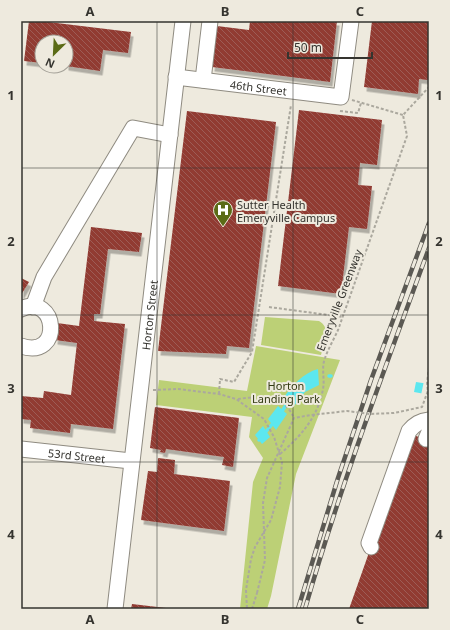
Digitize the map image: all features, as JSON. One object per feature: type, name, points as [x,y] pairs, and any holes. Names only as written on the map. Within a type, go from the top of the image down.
[{"type":"street","name":"Horton Street","points":[[115,609],[183,21]]},
{"type":"street","points":[[203,80],[210,21]]},
{"type":"street","points":[[341,97],[351,21]]},
{"type":"street","name":"46th Street","points":[[176,77],[341,97]]},
{"type":"street","points":[[21,346],[36,348],[43,344],[48,338],[51,330],[51,322],[47,315],[41,310],[27,308],[133,128],[170,135]]},
{"type":"street","points":[[371,547],[369,543],[409,431],[415,424],[421,421],[429,420]]},
{"type":"street","name":"53rd Street","points":[[21,449],[131,461]]},
{"type":"path","points":[[341,97],[403,115],[429,87]]},
{"type":"path","points":[[220,394],[220,379],[234,382],[252,352],[292,105],[284,104]]},
{"type":"path","name":"Emeryville Greenway","points":[[280,454],[298,438],[314,417],[324,388],[324,358],[343,317],[407,136],[403,115]]},
{"type":"path","points":[[269,307],[343,317]]},
{"type":"path","points":[[429,367],[427,383],[429,402]]},
{"type":"path","points":[[140,388],[156,391],[178,389],[220,394],[236,399],[264,419],[274,437],[282,462],[280,488],[271,520],[255,547],[251,559],[246,590],[246,609]]},
{"type":"path","points":[[294,418],[311,414],[347,411],[370,414],[394,413],[422,407],[429,388]]},
{"type":"path","points":[[236,399],[260,396],[274,398],[287,406],[294,418]]},
{"type":"path","points":[[252,609],[265,560],[263,503],[267,478],[294,418]]},
{"type":"green space","points":[[265,317],[319,321],[323,324],[326,332],[321,355],[261,345]]},
{"type":"green space","name":"Horton Landing Park","points":[[256,346],[340,360],[296,474],[267,609],[240,609],[253,482],[263,458],[249,437],[252,417],[156,405],[159,380],[247,391]]},
{"type":"water","points":[[318,369],[319,385],[305,392],[294,406],[284,397],[303,376]]},
{"type":"water","points":[[416,382],[429,384],[425,394],[414,392]]},
{"type":"water","points":[[278,406],[287,414],[276,430],[268,419]]},
{"type":"water","points":[[263,426],[270,437],[262,444],[255,435]]},
{"type":"pier","points":[[424,381],[429,382],[429,397],[421,395]]},
{"type":"building","points":[[29,21],[131,32],[128,53],[103,50],[100,71],[74,67],[74,34],[34,34],[34,62],[24,61]]},
{"type":"building","points":[[250,21],[337,21],[330,82],[212,67],[217,26],[249,30]]},
{"type":"building","points":[[372,21],[429,21],[428,80],[419,79],[418,94],[364,87]]},
{"type":"building","points":[[299,110],[382,120],[377,165],[360,163],[358,185],[372,186],[367,229],[349,227],[341,294],[278,286]]},
{"type":"building","name":"Sutter Health Emeryville Campus","points":[[187,111],[276,122],[249,348],[227,346],[226,354],[158,351]]},
{"type":"building","points":[[91,227],[142,233],[139,252],[108,249],[100,314],[94,314],[94,321],[125,324],[113,429],[71,424],[70,433],[30,428],[31,420],[21,419],[21,396],[43,398],[44,391],[71,395],[77,343],[55,340],[57,323],[79,326]]},
{"type":"building","points":[[21,278],[29,282],[21,295]]},
{"type":"building","points":[[155,407],[239,418],[233,467],[222,465],[224,457],[166,449],[165,453],[160,452],[161,450],[150,448]]},
{"type":"building","points":[[411,434],[429,441],[429,609],[349,609]]},
{"type":"building","points":[[158,458],[175,460],[174,474],[230,481],[224,531],[141,520],[148,471],[157,472]]},
{"type":"building","points":[[132,604],[166,608],[166,609],[131,609]]},
{"type":"waterway","points":[[280,414],[291,398]]},
{"type":"waterway","points":[[259,440],[274,422]]},
{"type":"railway","points":[[298,609],[338,478],[371,380],[429,223]]},
{"type":"railway","points":[[305,609],[348,473],[429,248]]},
{"type":"place","name":"Sutter Health Emeryville Campus","points":[[223,227]]}]
